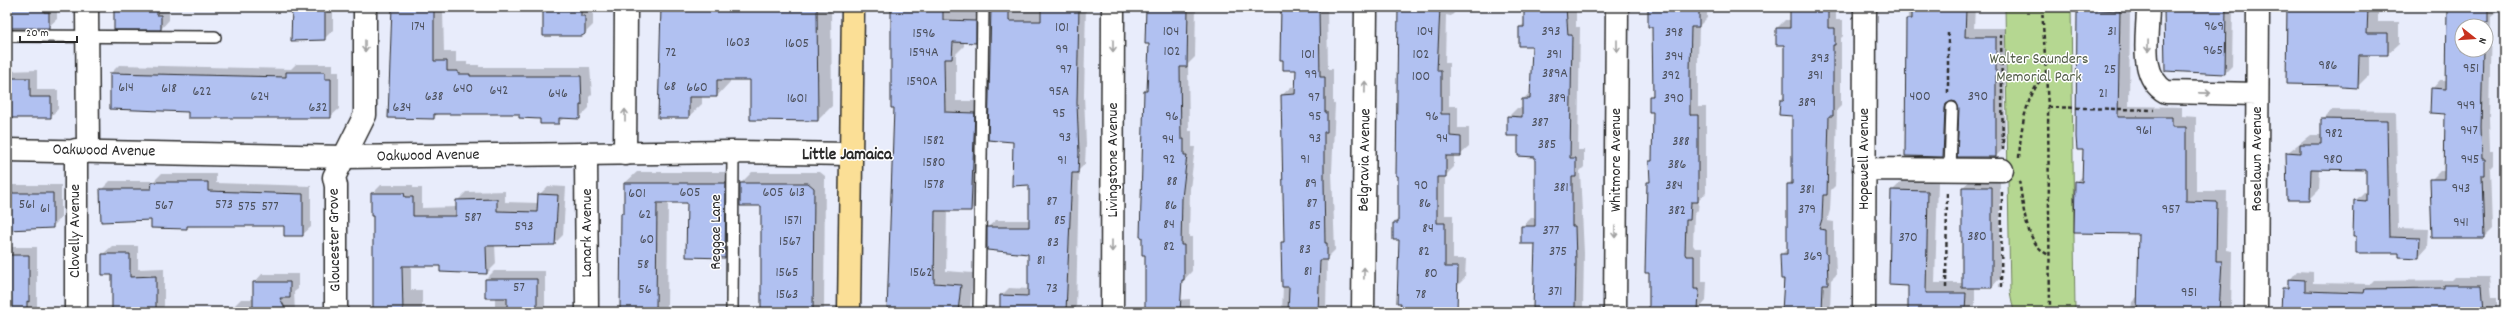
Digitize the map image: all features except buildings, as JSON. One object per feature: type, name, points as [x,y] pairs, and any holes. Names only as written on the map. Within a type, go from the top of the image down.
[{"type":"main road","points":[[849,312],[853,7]]},
{"type":"street","name":"Clovelly Avenue","points":[[76,312],[88,36],[87,7]]},
{"type":"street","name":"Gloucester Grove","points":[[336,312],[336,186],[334,177],[365,115],[365,7]]},
{"type":"street","points":[[625,154],[626,7]]},
{"type":"street","name":"Livingstone Avenue","points":[[1112,312],[1113,7]]},
{"type":"street","name":"Belgravia Avenue","points":[[1363,312],[1366,7]]},
{"type":"street","name":"Whitmore Avenue","points":[[1615,312],[1617,7]]},
{"type":"street","name":"Hopewell Avenue","points":[[1864,312],[1865,7]]},
{"type":"street","points":[[2148,7],[2149,73],[2159,88],[2166,92],[2257,94]]},
{"type":"street","name":"Roselawn Avenue","points":[[2256,312],[2258,7]]},
{"type":"street","name":"Oakwood Avenue","points":[[7,150],[82,150],[344,157],[733,152],[850,154]]},
{"type":"street","name":"Lanark Avenue","points":[[586,154],[587,312]]},
{"type":"street","points":[[1864,169],[1949,179],[2010,173]]},
{"type":"lane","points":[[979,312],[984,7]]},
{"type":"lane","points":[[7,36],[215,37]]},
{"type":"lane","points":[[1949,179],[1952,108]]},
{"type":"lane","name":"Reggae Lane","points":[[732,312],[733,152]]},
{"type":"path","points":[[2042,7],[2048,107],[2050,312]]},
{"type":"path","points":[[1948,33],[1948,97]]},
{"type":"path","points":[[2001,34],[2004,168],[2010,173],[2031,236],[2040,250],[2049,255]]},
{"type":"path","points":[[2001,287],[2010,173],[2025,110],[2035,85],[2046,72]]},
{"type":"path","points":[[2048,107],[2155,110]]},
{"type":"path","points":[[1946,288],[1949,179]]},
{"type":"green space","name":"Walter Saunders Memorial Park","points":[[2005,7],[2071,7],[2075,312],[2014,312],[2010,292]]},
{"type":"district","name":"Little Jamaica","points":[[847,156]]}]
